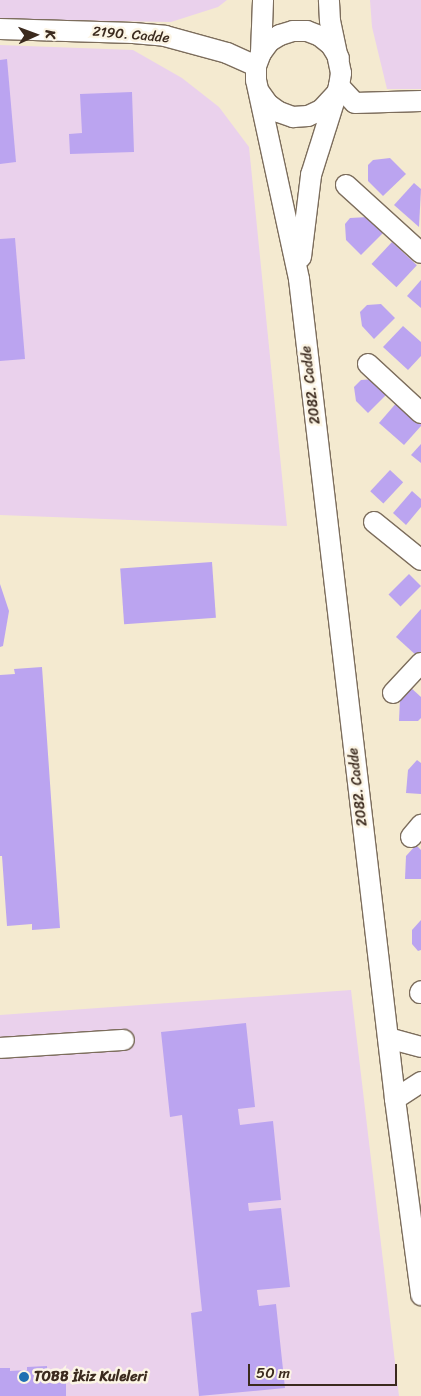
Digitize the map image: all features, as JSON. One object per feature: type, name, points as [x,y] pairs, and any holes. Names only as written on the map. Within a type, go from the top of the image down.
[{"type":"street","name":"2082. Cadde","points":[[263,0],[256,80],[299,278],[395,1098],[421,1295]]},
{"type":"street","name":"2082. Cadde","points":[[299,278],[306,201],[311,175],[342,73],[330,21],[329,0]]},
{"type":"street","name":"2190. Cadde","points":[[0,29],[133,33],[165,36],[258,60]]},
{"type":"street","points":[[258,60],[269,42],[280,35],[293,31],[307,31],[320,36],[331,46],[339,58]]},
{"type":"street","points":[[260,93],[268,104],[279,112],[293,116],[308,116],[321,110],[332,100],[339,86],[355,103],[421,101]]},
{"type":"street","points":[[346,185],[421,253]]},
{"type":"street","points":[[368,364],[421,413]]},
{"type":"street","points":[[374,522],[418,550]]},
{"type":"street","points":[[393,693],[421,663]]},
{"type":"street","points":[[388,1038],[421,1047]]},
{"type":"street","points":[[0,1048],[124,1040]]},
{"type":"street","points":[[395,1098],[421,1082]]},
{"type":"shaded area","points":[[0,0],[227,0],[218,7],[171,22],[0,19]]},
{"type":"shaded area","points":[[370,0],[421,0],[421,89],[387,89],[372,27]]},
{"type":"shaded area","points":[[0,45],[133,50],[182,78],[219,107],[249,147],[287,526],[0,515]]},
{"type":"shaded area","points":[[351,990],[399,1396],[0,1396],[0,1015]]},
{"type":"building","points":[[7,59],[16,162],[0,164],[0,60]]},
{"type":"building","points":[[132,92],[134,152],[70,154],[69,134],[82,133],[80,94]]},
{"type":"building","points":[[390,158],[406,174],[383,196],[368,181],[368,165],[373,160]]},
{"type":"building","points":[[414,183],[421,189],[419,227],[394,205]]},
{"type":"building","points":[[368,217],[383,233],[361,255],[346,240],[345,224],[350,218]]},
{"type":"building","points":[[15,238],[25,359],[0,361],[0,239]]},
{"type":"building","points":[[392,242],[417,265],[396,287],[372,264]]},
{"type":"building","points":[[421,280],[421,308],[407,296]]},
{"type":"building","points":[[381,304],[395,318],[374,339],[362,326],[360,312],[367,305]]},
{"type":"building","points":[[403,326],[421,342],[421,356],[408,370],[383,347]]},
{"type":"building","points":[[375,379],[389,392],[368,413],[356,401],[354,387],[361,380]]},
{"type":"building","points":[[398,401],[421,422],[421,426],[404,445],[379,423]]},
{"type":"building","points":[[421,444],[421,463],[411,455]]},
{"type":"building","points":[[390,470],[403,482],[383,503],[370,491]]},
{"type":"building","points":[[412,491],[421,499],[421,507],[406,525],[393,513]]},
{"type":"building","points":[[212,562],[216,618],[124,624],[120,568]]},
{"type":"building","points":[[409,574],[421,586],[401,607],[388,595]]},
{"type":"building","points":[[0,584],[9,611],[3,646],[0,647]]},
{"type":"building","points":[[421,609],[421,654],[418,657],[396,637]]},
{"type":"building","points":[[42,667],[60,928],[32,930],[32,924],[7,926],[2,856],[0,856],[0,675],[15,674],[14,669]]},
{"type":"building","points":[[410,687],[421,697],[421,718],[418,721],[399,721],[400,698]]},
{"type":"building","points":[[417,760],[421,763],[421,794],[406,793],[408,770]]},
{"type":"building","points":[[416,845],[421,850],[421,879],[405,879],[406,856]]},
{"type":"building","points":[[421,920],[421,950],[418,951],[412,944],[412,930]]},
{"type":"building","points":[[246,1023],[255,1107],[238,1109],[240,1125],[273,1121],[281,1200],[248,1203],[249,1211],[281,1208],[290,1287],[257,1290],[259,1306],[276,1304],[285,1388],[199,1396],[191,1313],[202,1311],[182,1115],[170,1117],[161,1032]]},
{"type":"building","name":"TOBB İkiz Kuleleri","points":[[47,1366],[48,1383],[66,1382],[66,1396],[0,1396],[0,1368],[10,1368],[10,1371],[27,1370],[27,1367]]},
{"type":"place","name":"TOBB İkiz Kuleleri","points":[[24,1377]]}]
